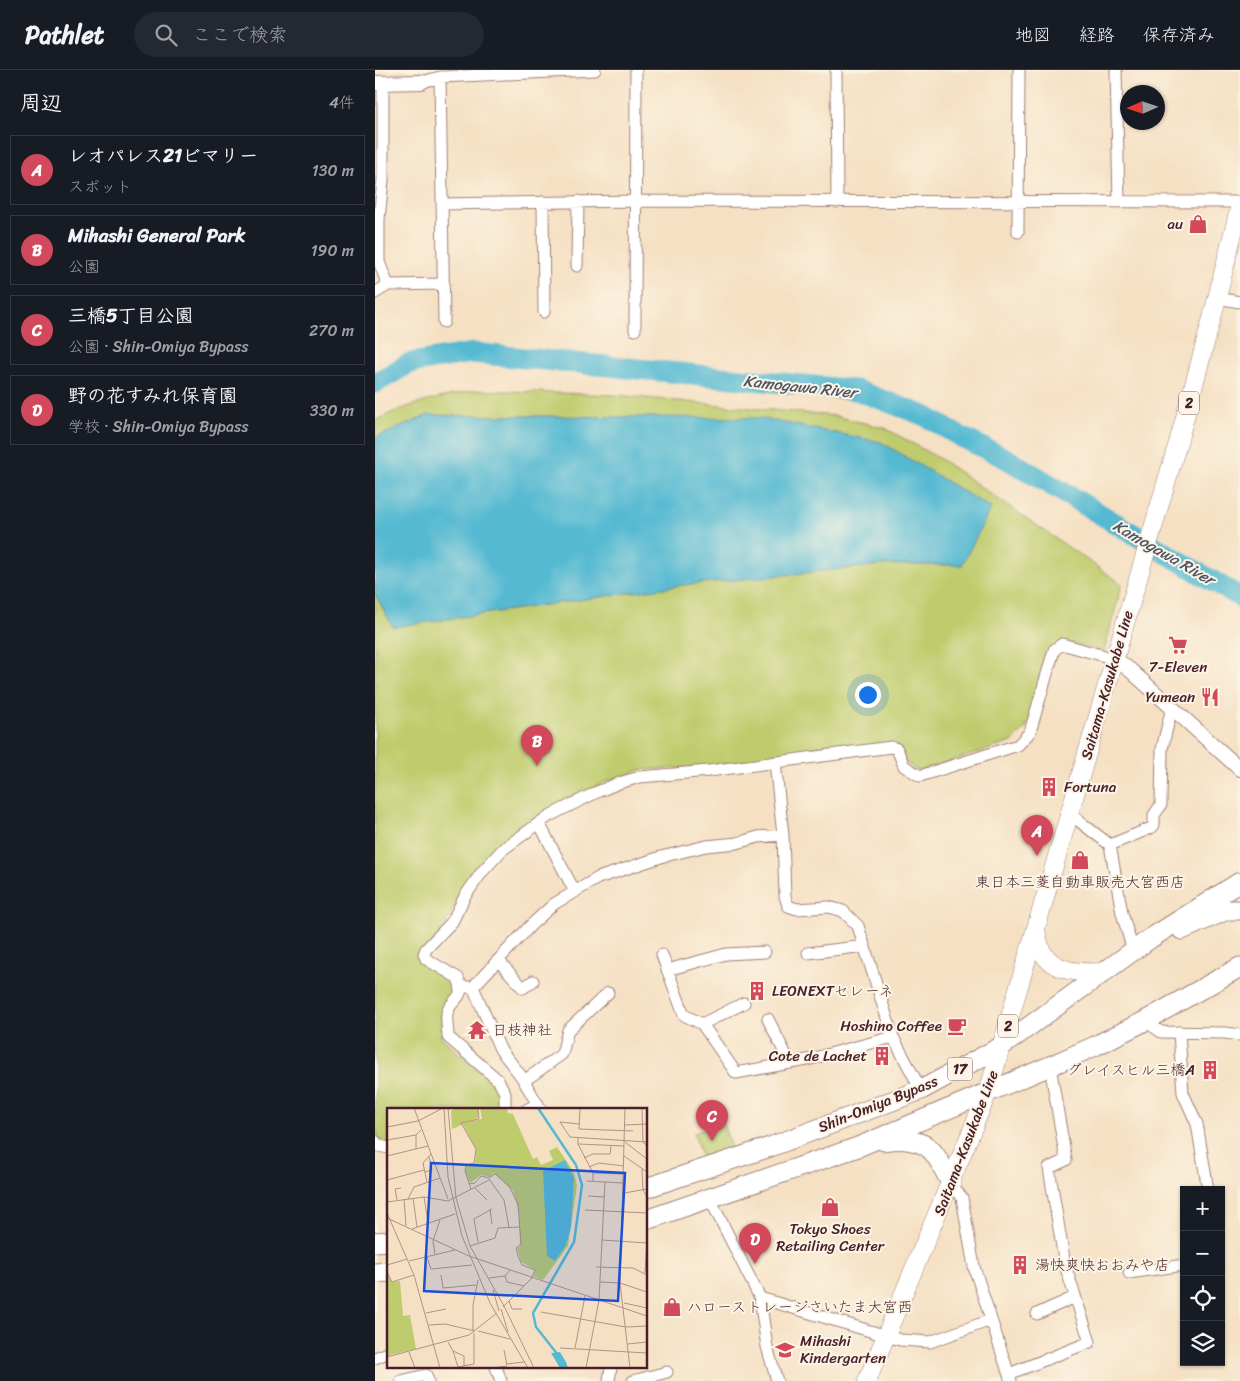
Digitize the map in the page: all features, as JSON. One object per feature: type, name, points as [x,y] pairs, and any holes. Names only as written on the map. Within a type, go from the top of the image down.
[{"type":"highway","name":"Shin-Omiya Bypass","points":[[647,1188],[770,1146],[921,1090],[1002,1046],[1133,951],[1240,882]]},
{"type":"highway","points":[[1133,951],[1227,910],[1240,910]]},
{"type":"highway","name":"Shin-Omiya Bypass","points":[[647,1220],[859,1147],[1050,1066],[1145,1021],[1240,967]]},
{"type":"highway","points":[[859,1147],[886,1140],[905,1140],[921,1143],[935,1154],[951,1183]]},
{"type":"main road","name":"Saitama-Kasukabe Line","points":[[867,1381],[988,1092],[1159,506],[1217,298],[1240,204]]},
{"type":"main road","points":[[1036,930],[1041,949],[1047,958],[1057,965],[1079,973],[1103,972]]},
{"type":"street","points":[[388,285],[379,262],[379,219],[383,180],[379,83],[421,82],[440,78],[508,72],[595,70]]},
{"type":"street","points":[[635,330],[636,70]]},
{"type":"street","points":[[835,70],[837,202]]},
{"type":"street","points":[[1018,232],[1019,70]]},
{"type":"street","points":[[1116,70],[1119,202]]},
{"type":"street","points":[[440,78],[444,322]]},
{"type":"street","points":[[442,204],[636,200],[1240,204]]},
{"type":"street","points":[[543,202],[544,312]]},
{"type":"street","points":[[577,266],[578,202]]},
{"type":"street","points":[[375,293],[388,285],[444,284]]},
{"type":"street","points":[[1217,298],[1240,302]]},
{"type":"street","points":[[505,1108],[505,1093],[498,1080],[448,1037],[447,1012],[459,996],[461,987],[458,978],[426,959],[424,954],[426,949],[451,922],[465,896],[482,872],[502,850],[549,816],[597,792],[640,776],[709,771],[891,747],[897,749],[904,766],[921,776],[975,760],[1018,744],[1030,732],[1054,650],[1062,644],[1115,659],[1172,707],[1240,770]]},
{"type":"street","points":[[1110,845],[1154,825],[1154,815],[1161,805],[1162,748],[1172,707]]},
{"type":"street","points":[[775,762],[783,835],[785,896],[788,906],[797,909],[829,907],[843,912],[858,926],[893,1037],[921,1090]]},
{"type":"street","points":[[1070,814],[1110,845],[1122,914],[1133,951]]},
{"type":"street","points":[[539,823],[575,892]]},
{"type":"street","points":[[461,987],[473,987],[531,925],[554,904],[598,878],[661,857],[705,846],[783,835]]},
{"type":"street","points":[[808,953],[865,946]]},
{"type":"street","points":[[667,970],[726,954],[765,952]]},
{"type":"street","points":[[662,955],[684,1015],[702,1024],[735,1073],[790,1063],[893,1037]]},
{"type":"street","points":[[499,960],[523,988],[533,981]]},
{"type":"street","points":[[473,987],[500,1049],[524,1081],[540,1107]]},
{"type":"street","points":[[524,1081],[562,1054],[568,1030],[608,993]]},
{"type":"street","points":[[702,1024],[744,1002]]},
{"type":"street","points":[[768,1019],[790,1063]]},
{"type":"street","points":[[1145,1021],[1161,1032],[1240,1035]]},
{"type":"street","points":[[1179,1032],[1183,1093],[1197,1124],[1207,1186]]},
{"type":"street","points":[[951,1183],[962,1198],[974,1267],[1010,1377],[1091,1342],[1065,1265],[1049,1168],[1067,1160],[1050,1066]]},
{"type":"street","points":[[375,1141],[379,1146],[387,1148]]},
{"type":"street","points":[[710,1199],[760,1298],[767,1347],[777,1381]]},
{"type":"street","points":[[1129,1273],[1180,1266]]},
{"type":"street","points":[[1037,1314],[1075,1297]]},
{"type":"street","points":[[760,1298],[900,1340],[931,1342],[991,1320]]},
{"type":"street","points":[[375,1358],[387,1353]]},
{"type":"street","points":[[496,1368],[501,1381]]},
{"type":"street","points":[[609,1381],[611,1368]]},
{"type":"street","points":[[633,1381],[667,1372]]},
{"type":"street","points":[[401,1381],[426,1375],[428,1381]]},
{"type":"green space","points":[[477,390],[615,395],[835,416],[885,428],[940,459],[1122,584],[1104,652],[1062,641],[1026,728],[1012,742],[919,771],[907,764],[896,744],[684,768],[640,770],[605,782],[539,816],[499,846],[467,882],[448,920],[423,960],[450,980],[453,995],[442,1013],[441,1037],[494,1084],[499,1096],[499,1108],[387,1108],[387,1143],[379,1140],[375,1126],[375,421],[399,410],[438,398]]},
{"type":"green space","points":[[723,1123],[731,1148],[702,1158],[694,1133]]},
{"type":"water","points":[[428,415],[760,418],[881,442],[991,508],[962,565],[884,565],[684,585],[393,627],[375,594],[375,438]]},
{"type":"waterway","name":"Kamogawa River","points":[[375,383],[410,363],[472,353],[856,390],[925,416],[959,436],[1007,459],[1240,597]]},
{"type":"place","name":"au","points":[[1198,224]]},
{"type":"place","name":"7-Eleven","points":[[1178,645]]},
{"type":"place","name":"Yumean","points":[[1210,697]]},
{"type":"place","name":"Mihashi General Park","points":[[537,766]]},
{"type":"place","name":"Fortuna","points":[[1049,787]]},
{"type":"place","name":"レオパレス21ビマリー","points":[[1037,856]]},
{"type":"place","name":"東日本三菱自動車販売大宮西店","points":[[1080,860]]},
{"type":"place","name":"LEONEXTセレーネ","points":[[757,991]]},
{"type":"place","name":"Hoshino Coffee","points":[[957,1026]]},
{"type":"place","name":"日枝神社","points":[[477,1030]]},
{"type":"place","name":"Cote de Lachet","points":[[882,1056]]},
{"type":"place","name":"グレイスヒル三橋A","points":[[1210,1070]]},
{"type":"place","name":"三橋5丁目公園","points":[[712,1141]]},
{"type":"place","name":"Tokyo Shoes Retailing Center","points":[[830,1207]]},
{"type":"place","name":"野の花すみれ保育園","points":[[755,1264]]},
{"type":"place","name":"湯快爽快おおみや店","points":[[1020,1265]]},
{"type":"place","name":"ハローストレージさいたま大宮西","points":[[672,1307]]},
{"type":"place","name":"Mihashi Kindergarten","points":[[785,1350]]}]
